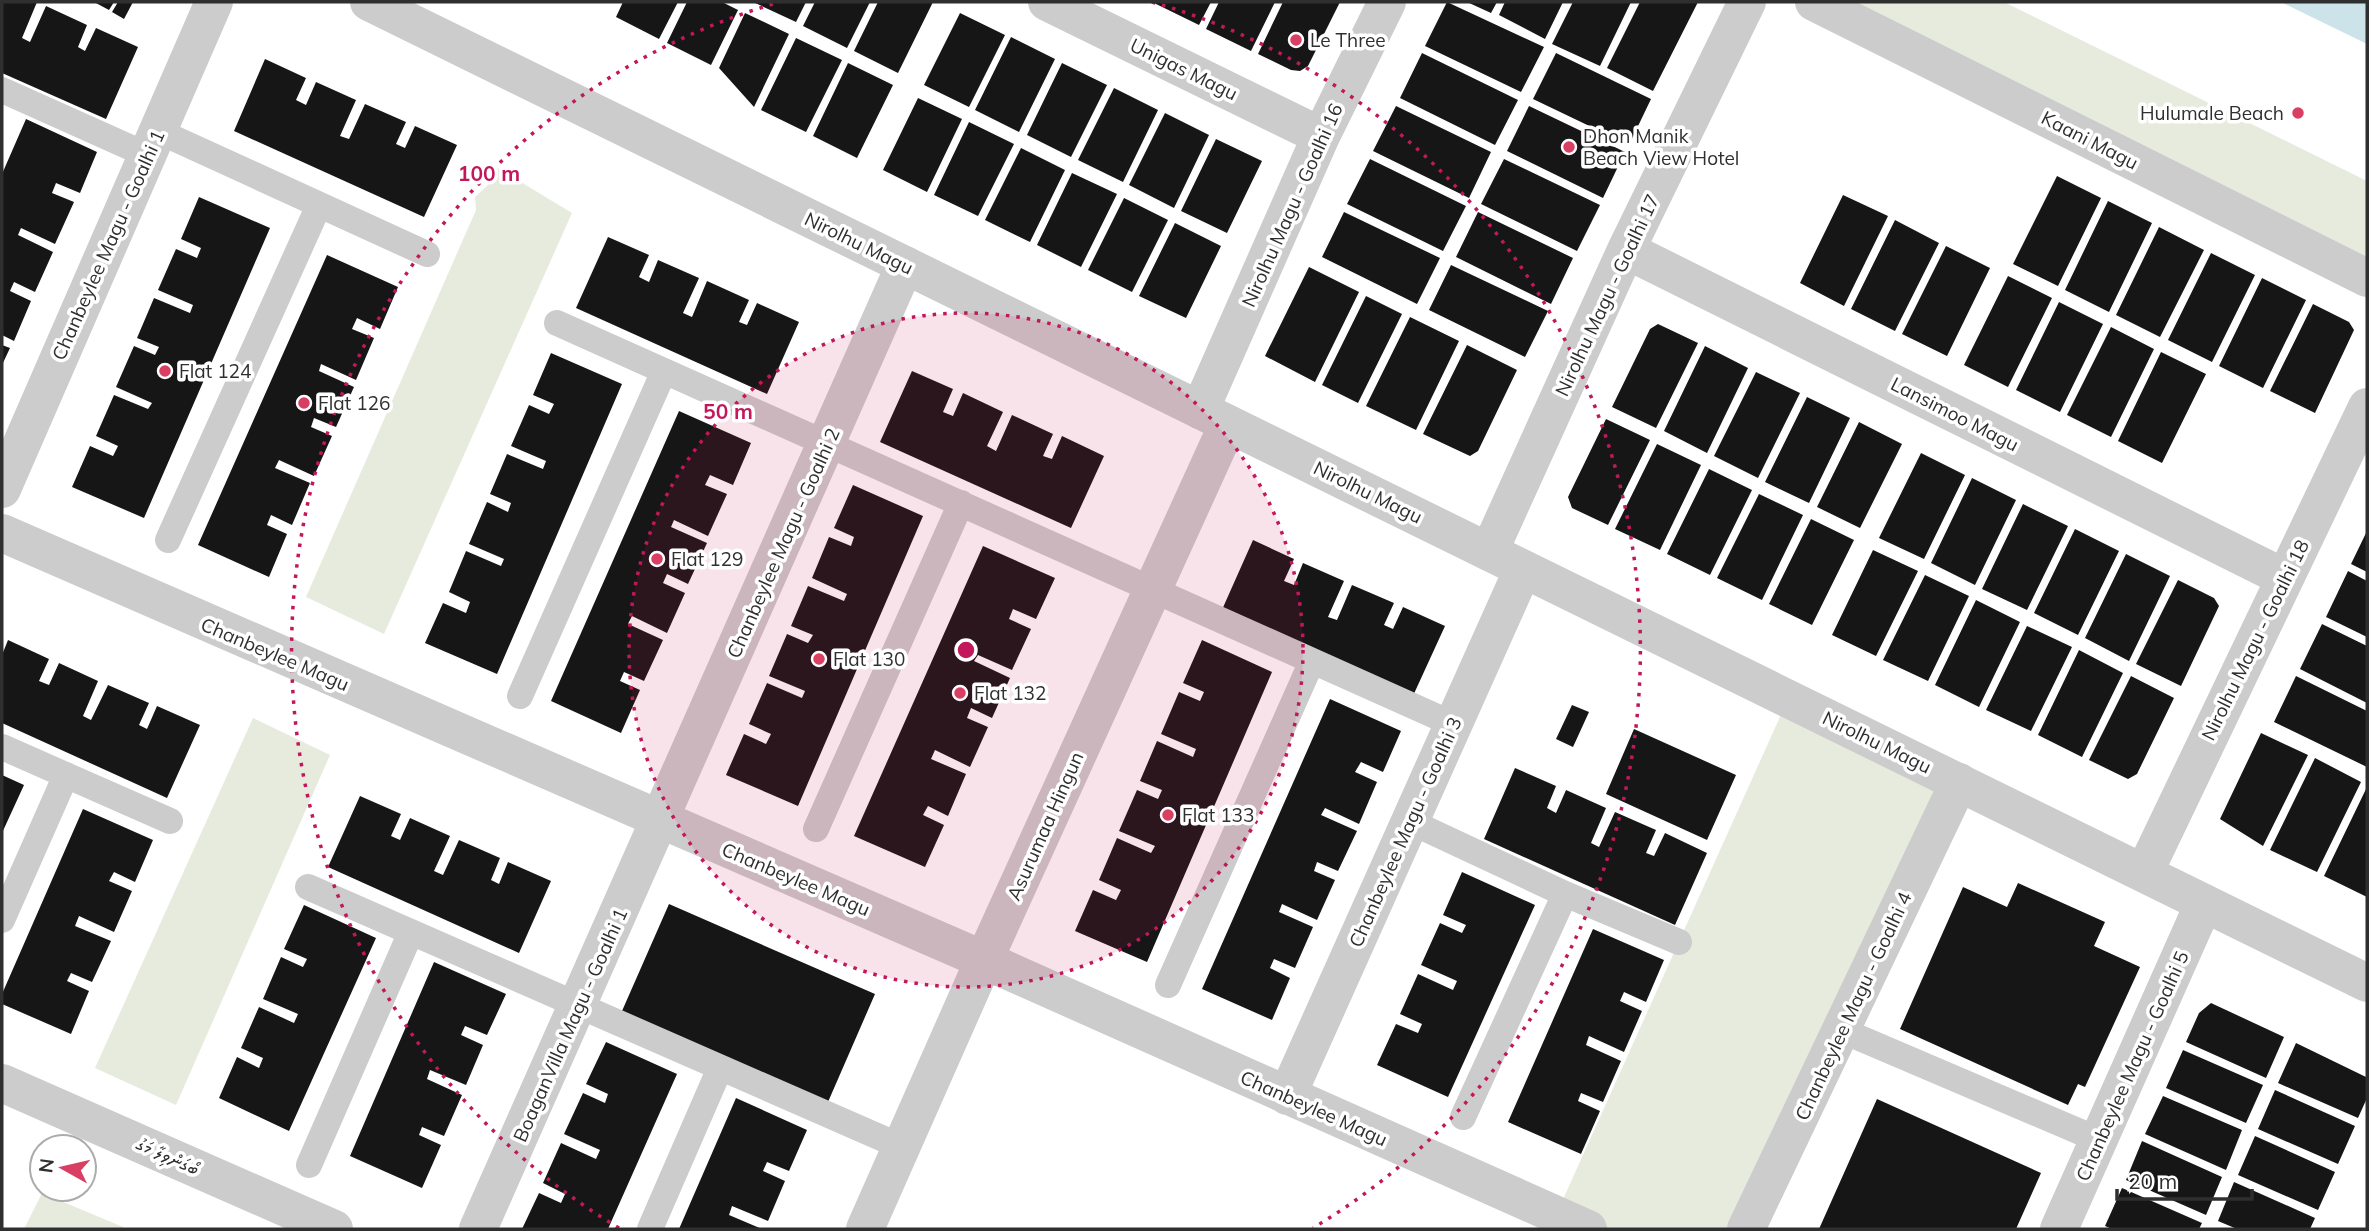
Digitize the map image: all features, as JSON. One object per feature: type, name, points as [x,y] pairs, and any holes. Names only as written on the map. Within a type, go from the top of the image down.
[{"type":"street","name":"Chanbeylee Magu - Goalhi 1","points":[[2,489],[214,2]]},
{"type":"street","name":"Nirolhu Magu","points":[[369,2],[2367,983]]},
{"type":"street","name":"Unigas Magu","points":[[1047,2],[1321,136]]},
{"type":"street","name":"Nirolhu Magu - Goalhi 16","points":[[1214,417],[1321,136],[1387,2]]},
{"type":"street","name":"Nirolhu Magu - Goalhi 17","points":[[1489,552],[1626,250],[1747,2]]},
{"type":"street","name":"Kaani Magu","points":[[1814,2],[2367,278]]},
{"type":"street","name":"Lansimoo Magu","points":[[1626,250],[2285,578]]},
{"type":"street","name":"Chanbeylee Magu - Goalhi 2","points":[[661,821],[905,265]]},
{"type":"street","name":"Nirolhu Magu - Goalhi 18","points":[[2144,873],[2367,407]]},
{"type":"street","name":"Asurumaa Hingun","points":[[865,1229],[1152,589],[1214,417]]},
{"type":"street","name":"Chanbeylee Magu","points":[[2,533],[984,960],[1588,1229]]},
{"type":"street","name":"Chanbeylee Magu - Goalhi 3","points":[[1286,1096],[1523,569]]},
{"type":"street","name":"Chanbeylee Magu - Goalhi 4","points":[[1746,1229],[1959,782]]},
{"type":"street","name":"BoaganVilla Magu - Goalhi 1","points":[[478,1229],[661,821]]},
{"type":"street","name":"Chanbeylee Magu - Goalhi 5","points":[[2059,1229],[2204,903]]},
{"type":"street","name":"ބޯގަންވިލާ މަގު","points":[[2,1083],[334,1229]]},
{"type":"lane","points":[[2,91],[153,143],[319,205],[427,254]]},
{"type":"lane","points":[[168,540],[319,205]]},
{"type":"lane","points":[[557,323],[1453,724]]},
{"type":"lane","points":[[520,696],[664,371]]},
{"type":"lane","points":[[816,829],[961,503]]},
{"type":"lane","points":[[1168,985],[1312,661]]},
{"type":"lane","points":[[2,747],[170,821]]},
{"type":"lane","points":[[2,919],[66,775]]},
{"type":"lane","points":[[1409,821],[1565,894],[1679,942]]},
{"type":"lane","points":[[308,887],[902,1147]]},
{"type":"lane","points":[[1462,1117],[1565,894]]},
{"type":"lane","points":[[309,1165],[411,932]]},
{"type":"lane","points":[[1841,1030],[2099,1140]]},
{"type":"lane","points":[[650,1229],[720,1068]]},
{"type":"shaded area","points":[[1815,2],[2004,2],[2367,181],[2367,276]]},
{"type":"shaded area","points":[[496,167],[572,213],[384,634],[306,597],[476,210],[475,197],[487,186]]},
{"type":"shaded area","points":[[1788,699],[1959,782],[1746,1229],[1588,1229],[1556,1215]]},
{"type":"shaded area","points":[[253,718],[330,755],[176,1105],[95,1068]]},
{"type":"shaded area","points":[[37,1203],[66,1203],[123,1227],[122,1229],[24,1229]]},
{"type":"water","points":[[2281,2],[2367,2],[2367,44]]},
{"type":"building","points":[[2,2],[37,2],[22,38],[30,42],[46,6],[87,25],[78,47],[85,51],[96,28],[138,47],[106,119],[2,73]]},
{"type":"building","points":[[94,2],[114,2],[109,10]]},
{"type":"building","points":[[118,2],[133,2],[124,19],[112,12]]},
{"type":"building","points":[[623,2],[678,2],[659,39],[616,17]]},
{"type":"building","points":[[687,2],[722,2],[738,10],[711,65],[667,43]]},
{"type":"building","points":[[753,2],[806,2],[796,22]]},
{"type":"building","points":[[815,2],[870,2],[847,48],[803,26]]},
{"type":"building","points":[[878,2],[933,2],[898,73],[854,51]]},
{"type":"building","points":[[1152,2],[1211,2],[1199,25]]},
{"type":"building","points":[[1219,2],[1275,2],[1251,51],[1206,29]]},
{"type":"building","points":[[1283,2],[1340,2],[1308,66],[1300,71],[1291,70],[1258,54]]},
{"type":"building","points":[[1447,2],[1544,47],[1521,92],[1425,46]]},
{"type":"building","points":[[1467,2],[1497,2],[1491,13]]},
{"type":"building","points":[[1505,2],[1563,2],[1545,39],[1499,15]]},
{"type":"building","points":[[1573,2],[1631,2],[1600,66],[1552,44]]},
{"type":"building","points":[[1640,2],[1698,2],[1653,91],[1607,68]]},
{"type":"building","points":[[745,13],[789,34],[754,107],[719,68]]},
{"type":"building","points":[[960,13],[1005,35],[969,107],[924,85]]},
{"type":"building","points":[[1011,37],[1055,59],[1019,132],[975,110]]},
{"type":"building","points":[[796,38],[842,60],[806,132],[761,110]]},
{"type":"building","points":[[1422,53],[1518,100],[1495,145],[1400,98]]},
{"type":"building","points":[[1556,53],[1651,99],[1629,145],[1533,99]]},
{"type":"building","points":[[265,59],[306,78],[296,100],[306,105],[316,82],[356,100],[340,136],[349,139],[365,104],[406,122],[396,144],[405,148],[415,126],[457,145],[424,217],[234,131]]},
{"type":"building","points":[[848,63],[893,85],[857,158],[813,136]]},
{"type":"building","points":[[1062,63],[1107,85],[1071,157],[1027,135]]},
{"type":"building","points":[[1114,88],[1158,110],[1123,182],[1078,160]]},
{"type":"building","points":[[918,98],[962,119],[927,192],[883,170]]},
{"type":"building","points":[[1396,106],[1491,152],[1469,198],[1373,151]]},
{"type":"building","points":[[1529,106],[1625,152],[1603,198],[1507,151]]},
{"type":"building","points":[[1165,113],[1209,135],[1174,208],[1129,185]]},
{"type":"building","points":[[26,119],[97,152],[80,193],[56,183],[52,193],[74,202],[55,244],[21,228],[18,235],[53,252],[35,292],[14,282],[10,291],[31,301],[14,341],[2,335],[2,174]]},
{"type":"building","points":[[969,122],[1014,144],[978,216],[934,195]]},
{"type":"building","points":[[1216,139],[1262,161],[1227,233],[1181,211]]},
{"type":"building","points":[[1021,148],[1065,170],[1030,242],[985,220]]},
{"type":"building","points":[[1370,159],[1466,206],[1443,251],[1347,204]]},
{"type":"building","points":[[1504,159],[1600,205],[1577,251],[1481,204]]},
{"type":"building","points":[[1072,173],[1117,194],[1081,267],[1037,245]]},
{"type":"building","points":[[2057,176],[2101,198],[2058,286],[2013,264]]},
{"type":"building","points":[[1843,195],[1888,216],[1844,306],[1800,283]]},
{"type":"building","name":"Flat 124","points":[[199,197],[270,228],[144,518],[72,487],[90,446],[113,456],[118,446],[96,436],[114,395],[148,409],[152,403],[116,387],[134,346],[155,355],[159,347],[137,338],[154,298],[190,313],[193,305],[158,290],[176,249],[197,258],[201,248],[181,239]]},
{"type":"building","points":[[1124,198],[1168,220],[1132,292],[1088,270]]},
{"type":"building","points":[[2108,201],[2152,223],[2109,312],[2065,290]]},
{"type":"building","points":[[1344,212],[1440,258],[1417,304],[1322,257]]},
{"type":"building","points":[[1478,212],[1573,258],[1551,304],[1456,257]]},
{"type":"building","points":[[1895,220],[1939,243],[1895,331],[1851,309]]},
{"type":"building","points":[[1175,223],[1221,246],[1186,318],[1139,296]]},
{"type":"building","points":[[2159,227],[2204,250],[2160,337],[2116,315]]},
{"type":"building","points":[[608,237],[649,255],[639,277],[649,282],[658,260],[699,278],[683,313],[692,317],[707,281],[749,300],[739,322],[747,325],[757,303],[799,322],[767,394],[576,308]]},
{"type":"building","points":[[1946,246],[1990,268],[1947,356],[1902,334]]},
{"type":"building","points":[[2211,253],[2255,275],[2212,362],[2168,340]]},
{"type":"building","name":"Flat 126","points":[[327,255],[398,287],[380,329],[357,318],[352,329],[374,338],[356,380],[321,364],[319,371],[354,387],[336,427],[314,418],[311,427],[332,436],[314,476],[279,460],[275,468],[310,483],[292,525],[271,515],[267,525],[287,534],[269,577],[198,545]]},
{"type":"building","points":[[1451,265],[1548,311],[1525,357],[1429,310]]},
{"type":"building","points":[[1309,267],[1359,292],[1315,382],[1265,356]]},
{"type":"building","points":[[2008,276],[2052,298],[2008,387],[1964,365]]},
{"type":"building","points":[[2262,278],[2306,300],[2263,388],[2219,366]]},
{"type":"building","points":[[1366,296],[1402,314],[1358,403],[1322,385]]},
{"type":"building","points":[[2059,302],[2103,324],[2060,412],[2016,390]]},
{"type":"building","points":[[2313,304],[2349,322],[2354,330],[2315,413],[2270,391]]},
{"type":"building","points":[[1410,317],[1459,341],[1416,430],[1366,406]]},
{"type":"building","points":[[1658,324],[1698,343],[1656,428],[1612,407],[1650,329]]},
{"type":"building","points":[[2111,327],[2154,349],[2111,437],[2067,415]]},
{"type":"building","points":[[2,345],[10,348],[2,365]]},
{"type":"building","points":[[1467,345],[1517,370],[1478,451],[1470,456],[1423,434]]},
{"type":"building","points":[[1705,346],[1748,368],[1707,453],[1664,431]]},
{"type":"building","points":[[2161,352],[2206,374],[2162,463],[2118,441]]},
{"type":"building","points":[[551,353],[622,384],[497,674],[425,643],[443,603],[466,613],[470,602],[449,592],[466,551],[501,566],[504,559],[469,544],[487,502],[508,512],[511,503],[490,494],[507,454],[543,469],[546,461],[511,446],[529,405],[549,414],[554,404],[533,395]]},
{"type":"building","points":[[912,371],[953,389],[943,412],[953,416],[963,393],[1003,412],[987,446],[996,451],[1012,415],[1053,434],[1043,456],[1052,459],[1062,436],[1104,456],[1071,528],[880,442]]},
{"type":"building","points":[[1756,372],[1800,393],[1758,478],[1714,456]]},
{"type":"building","points":[[1807,397],[1850,418],[1809,503],[1765,482]]},
{"type":"building","name":"Flat 129","points":[[679,411],[751,443],[733,485],[710,475],[705,485],[727,494],[708,536],[674,520],[671,527],[707,543],[688,584],[667,574],[663,583],[685,593],[667,633],[632,616],[628,624],[663,640],[644,681],[624,672],[620,681],[640,690],[621,733],[551,701]]},
{"type":"building","points":[[1606,419],[1650,440],[1608,525],[1572,508],[1568,497]]},
{"type":"building","points":[[1859,422],[1902,444],[1860,528],[1817,507]]},
{"type":"building","points":[[1657,444],[1701,465],[1660,550],[1615,529]]},
{"type":"building","points":[[1921,453],[1965,475],[1924,559],[1879,538]]},
{"type":"building","points":[[1709,469],[1752,490],[1710,575],[1667,554]]},
{"type":"building","points":[[1972,478],[2016,500],[1975,585],[1931,563]]},
{"type":"building","name":"Flat 130","points":[[853,485],[923,516],[798,806],[726,775],[744,734],[766,744],[771,734],[749,724],[767,683],[802,698],[805,691],[769,676],[787,634],[808,643],[813,635],[791,626],[808,586],[844,601],[847,594],[812,578],[829,537],[851,546],[854,537],[834,528]]},
{"type":"building","points":[[1759,494],[1803,515],[1762,600],[1717,578]]},
{"type":"building","points":[[2023,504],[2068,526],[2027,610],[1982,589]]},
{"type":"building","points":[[1811,519],[1854,540],[1812,625],[1769,604]]},
{"type":"building","points":[[2075,529],[2119,551],[2078,635],[2034,613]]},
{"type":"building","points":[[2367,531],[2367,572],[2351,564]]},
{"type":"building","points":[[1253,540],[1294,559],[1284,581],[1294,585],[1303,563],[1344,581],[1328,617],[1337,620],[1352,585],[1394,603],[1384,625],[1393,629],[1403,607],[1445,626],[1412,698],[1221,612]]},
{"type":"building","name":"Flat 132","points":[[983,546],[1055,578],[1036,619],[1013,609],[1009,619],[1031,629],[1012,670],[978,655],[974,661],[1010,678],[992,718],[971,708],[967,718],[988,727],[970,767],[935,750],[931,759],[966,774],[948,816],[928,806],[923,815],[944,825],[925,867],[854,836]]},
{"type":"building","points":[[1873,550],[1918,571],[1876,656],[1832,635]]},
{"type":"building","points":[[2126,554],[2170,576],[2129,661],[2085,638]]},
{"type":"building","points":[[2348,571],[2367,581],[2367,637],[2326,617]]},
{"type":"building","points":[[1925,575],[1969,596],[1928,681],[1883,660]]},
{"type":"building","points":[[2178,580],[2214,598],[2219,606],[2181,686],[2136,664]]},
{"type":"building","points":[[1976,600],[2020,622],[1979,707],[1935,685]]},
{"type":"building","points":[[2322,624],[2367,646],[2367,703],[2300,669]]},
{"type":"building","points":[[2027,626],[2072,647],[2031,731],[1986,710]]},
{"type":"building","points":[[8,640],[49,659],[39,681],[49,685],[59,663],[98,681],[83,716],[91,720],[108,685],[149,703],[139,725],[147,729],[157,706],[200,725],[167,798],[2,723],[2,655]]},
{"type":"building","name":"Flat 133","points":[[1202,640],[1272,672],[1147,962],[1075,931],[1093,890],[1116,900],[1121,890],[1099,880],[1117,838],[1151,853],[1155,846],[1119,831],[1137,790],[1158,799],[1162,790],[1140,781],[1157,741],[1193,757],[1196,749],[1161,734],[1179,692],[1200,701],[1204,692],[1183,683]]},
{"type":"building","points":[[2079,650],[2123,673],[2082,757],[2038,735]]},
{"type":"building","points":[[2131,676],[2174,698],[2137,774],[2128,779],[2089,760]]},
{"type":"building","points":[[2296,676],[2367,711],[2367,767],[2274,722]]},
{"type":"building","points":[[1330,699],[1401,731],[1383,772],[1361,762],[1355,772],[1377,782],[1359,824],[1325,808],[1321,815],[1357,831],[1338,871],[1317,862],[1314,871],[1335,880],[1317,920],[1282,904],[1279,912],[1313,927],[1295,968],[1274,959],[1270,968],[1290,978],[1272,1020],[1202,989]]},
{"type":"building","points":[[1572,705],[1589,712],[1573,747],[1556,739]]},
{"type":"building","points":[[1634,729],[1736,775],[1707,840],[1606,794]]},
{"type":"building","points":[[2261,733],[2308,755],[2263,846],[2220,819]]},
{"type":"building","points":[[2315,758],[2361,782],[2317,872],[2270,850]]},
{"type":"building","points":[[1515,768],[1556,786],[1547,808],[1556,813],[1566,790],[1606,808],[1591,843],[1599,847],[1615,812],[1656,830],[1646,853],[1654,856],[1665,833],[1707,853],[1675,925],[1484,839]]},
{"type":"building","points":[[2,775],[24,785],[2,833]]},
{"type":"building","points":[[2367,787],[2367,897],[2324,876]]},
{"type":"building","points":[[360,796],[401,814],[391,836],[400,840],[410,818],[450,836],[434,871],[443,875],[459,840],[500,858],[491,880],[499,884],[508,862],[551,881],[519,953],[328,867]]},
{"type":"building","points":[[83,809],[153,840],[135,882],[114,872],[109,881],[132,891],[114,932],[79,916],[75,926],[111,941],[92,982],[71,973],[67,981],[89,991],[71,1034],[2,1004],[2,994]]},
{"type":"building","points":[[1462,872],[1535,905],[1448,1097],[1377,1065],[1396,1024],[1418,1033],[1422,1024],[1400,1014],[1418,974],[1453,990],[1457,981],[1421,965],[1440,923],[1462,933],[1466,925],[1443,915]]},
{"type":"building","points":[[2018,883],[2105,922],[2094,946],[2140,967],[2085,1087],[2078,1084],[2068,1105],[1900,1029],[1963,887],[2007,907]]},
{"type":"building","points":[[669,904],[875,994],[828,1102],[622,1011]]},
{"type":"building","points":[[304,905],[376,938],[289,1131],[219,1098],[237,1057],[259,1068],[263,1058],[241,1048],[259,1007],[294,1023],[298,1014],[263,999],[281,957],[303,967],[307,959],[284,949]]},
{"type":"building","points":[[1593,929],[1664,960],[1646,1002],[1624,992],[1620,1001],[1642,1011],[1624,1052],[1589,1036],[1586,1045],[1621,1061],[1603,1102],[1581,1093],[1578,1101],[1600,1111],[1581,1154],[1508,1122]]},
{"type":"building","points":[[434,962],[506,994],[487,1035],[465,1026],[461,1035],[483,1045],[466,1085],[430,1070],[427,1079],[462,1095],[444,1136],[422,1127],[419,1135],[441,1145],[422,1188],[350,1156]]},
{"type":"building","points":[[2211,1003],[2284,1037],[2266,1078],[2186,1042],[2199,1013]]},
{"type":"building","points":[[606,1042],[677,1074],[608,1229],[522,1229],[539,1193],[561,1203],[565,1194],[543,1183],[561,1143],[596,1159],[600,1150],[564,1134],[583,1093],[605,1103],[608,1094],[586,1084]]},
{"type":"building","points":[[2296,1043],[2366,1077],[2367,1098],[2358,1118],[2278,1083]]},
{"type":"building","points":[[2183,1050],[2263,1085],[2246,1123],[2166,1088]]},
{"type":"building","points":[[2275,1090],[2355,1126],[2338,1164],[2258,1129]]},
{"type":"building","points":[[2163,1096],[2242,1130],[2226,1170],[2145,1134]]},
{"type":"building","points":[[736,1098],[807,1130],[789,1171],[767,1162],[763,1171],[785,1181],[768,1221],[732,1206],[729,1215],[762,1229],[679,1229]]},
{"type":"building","points":[[1877,1099],[2041,1173],[2016,1229],[1819,1229]]},
{"type":"building","points":[[2255,1136],[2335,1172],[2318,1210],[2238,1175]]},
{"type":"building","points":[[2142,1141],[2222,1177],[2206,1215],[2126,1180]]},
{"type":"building","points":[[2234,1182],[2315,1218],[2310,1229],[2237,1229],[2218,1221]]},
{"type":"building","points":[[2122,1188],[2202,1223],[2199,1229],[2112,1229],[2105,1226]]},
{"type":"place","name":"Le Three","points":[[1296,40]]},
{"type":"place","name":"Hulumale Beach","points":[[2298,113]]},
{"type":"place","name":"Dhon Manik Beach View Hotel","points":[[1569,147]]},
{"type":"place","name":"Flat 124","points":[[165,371]]},
{"type":"place","name":"Flat 126","points":[[304,403]]},
{"type":"place","name":"Flat 129","points":[[657,559]]},
{"type":"place","name":"Flat 130","points":[[819,659]]},
{"type":"place","name":"Flat 132","points":[[960,693]]},
{"type":"place","name":"Flat 133","points":[[1168,815]]}]
